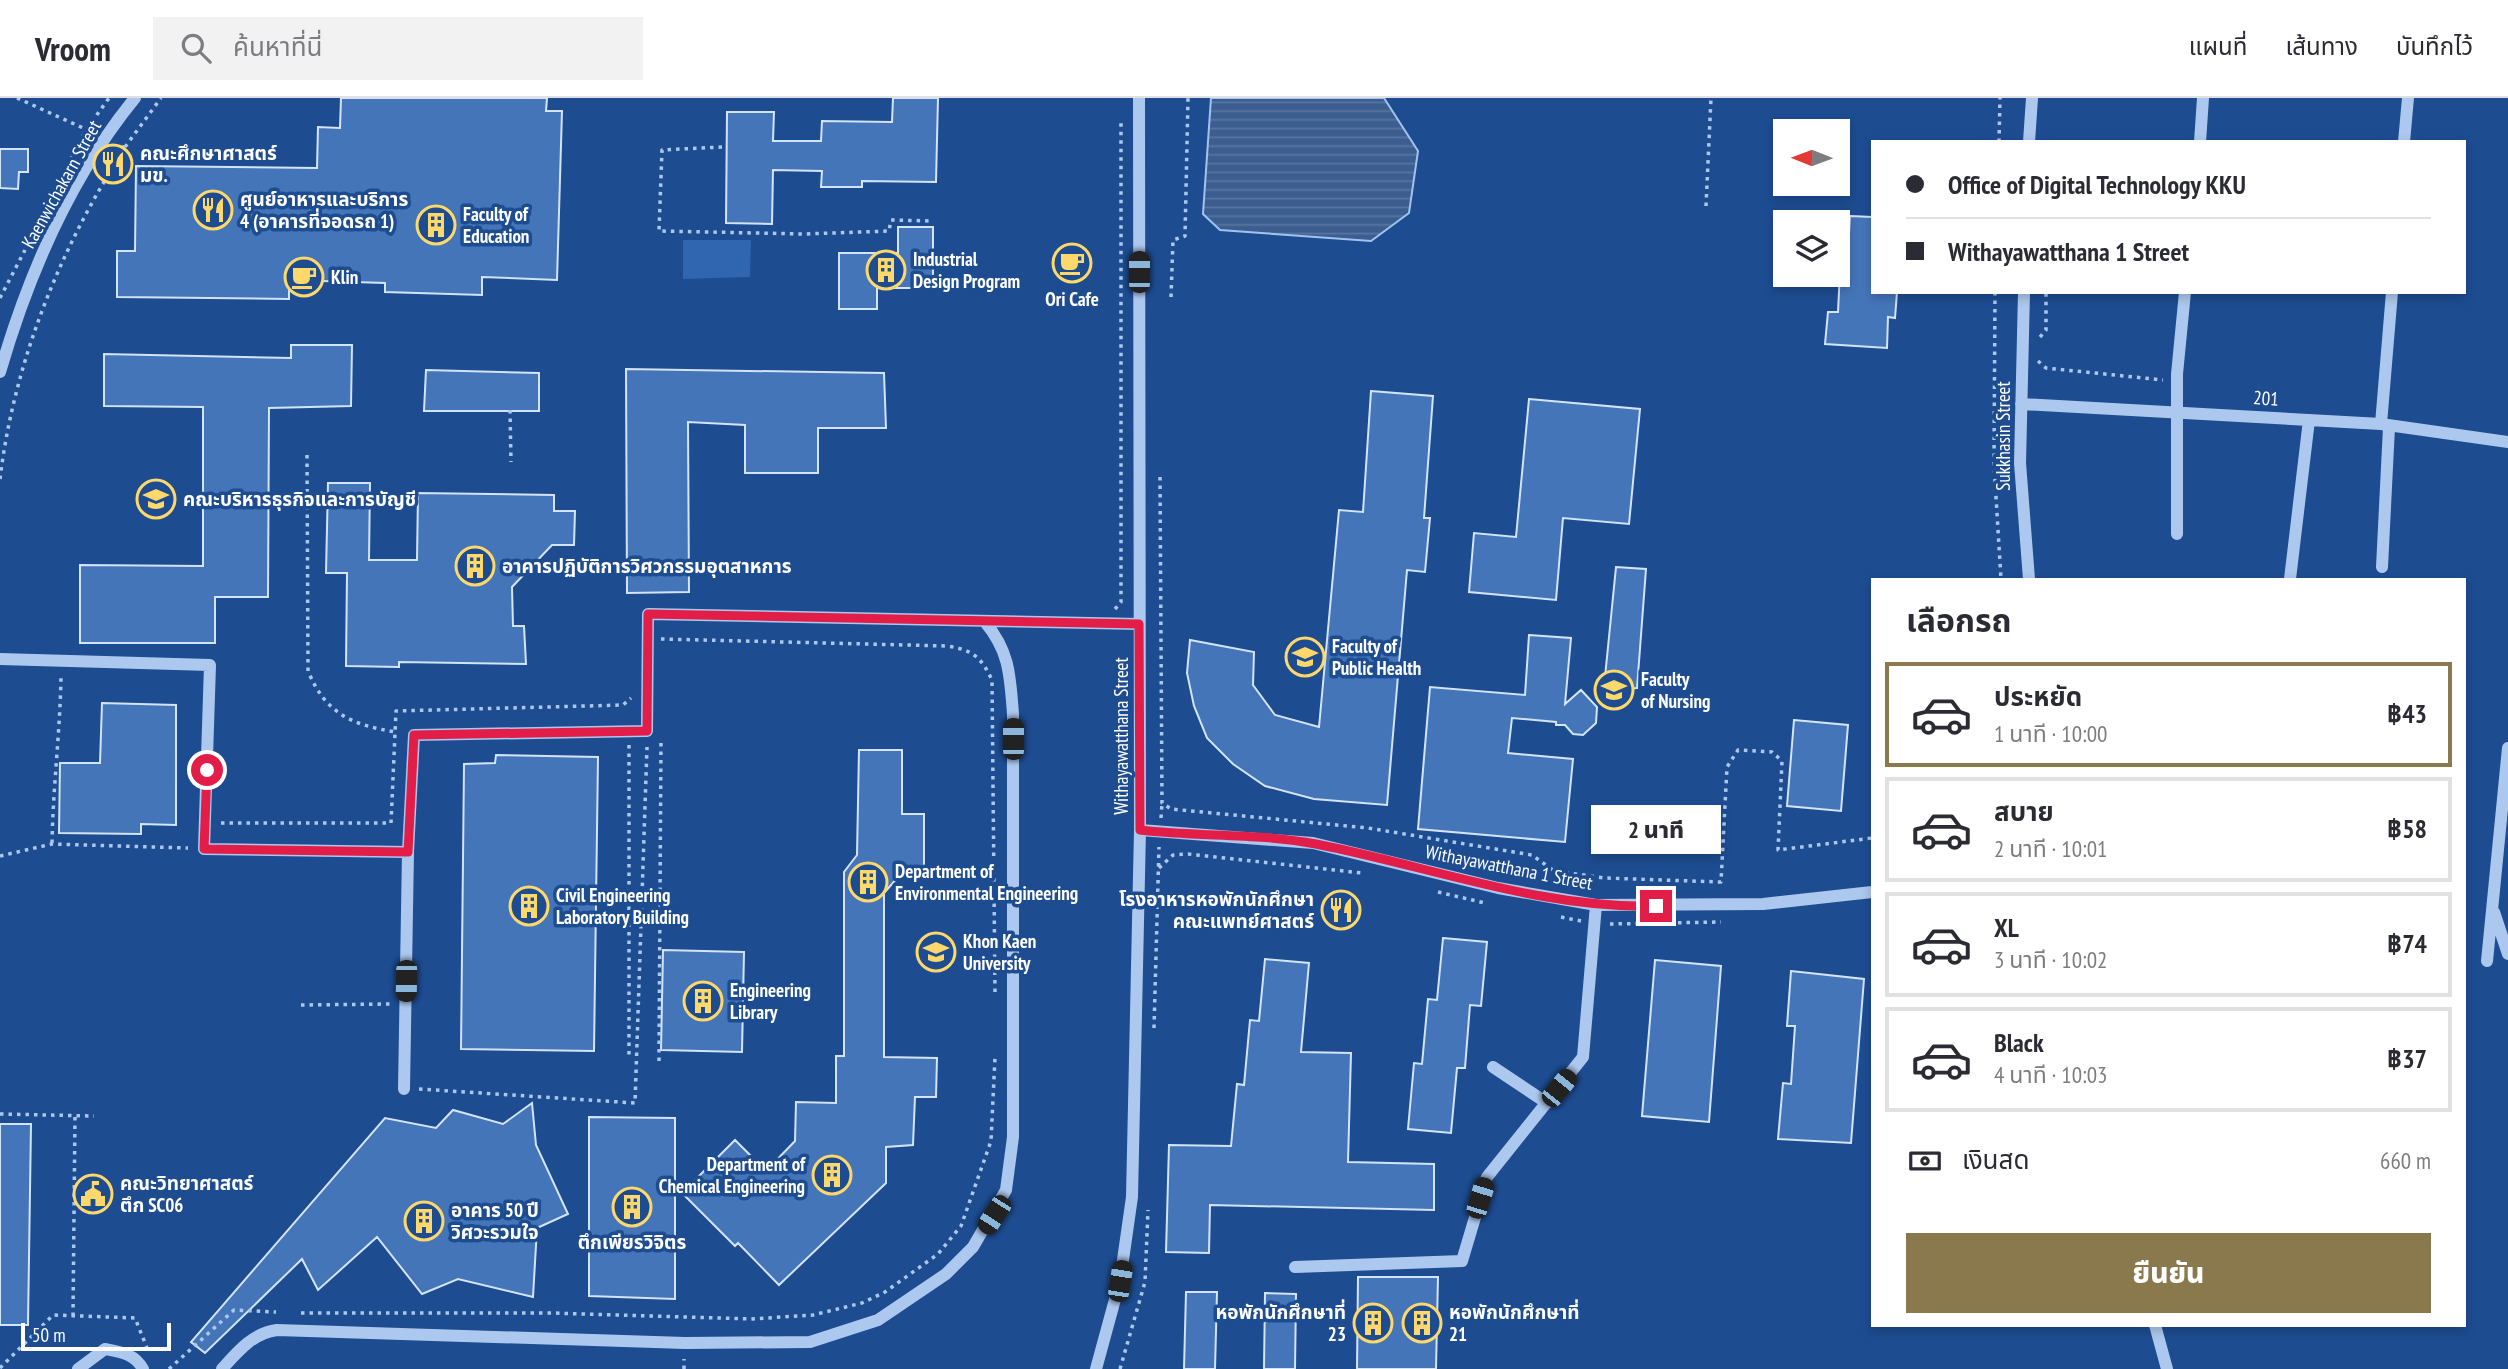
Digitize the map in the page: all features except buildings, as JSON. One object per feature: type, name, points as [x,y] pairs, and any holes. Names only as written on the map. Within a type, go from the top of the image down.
[{"type":"street","name":"Kaenwichakarn Street","points":[[0,372],[27,288],[61,215],[105,138],[135,98]]},
{"type":"street","name":"Withayawatthana Street","points":[[1096,1369],[1120,1281],[1132,1197],[1140,830],[1139,98]]},
{"type":"street","points":[[2029,140],[2032,98]]},
{"type":"street","points":[[2200,140],[2203,98]]},
{"type":"street","points":[[2404,140],[2408,98]]},
{"type":"street","name":"Sukkhasin Street","points":[[2024,294],[2020,463],[2028,578]]},
{"type":"street","points":[[2177,534],[2177,381],[2185,294]]},
{"type":"street","points":[[2382,568],[2385,426],[2392,294]]},
{"type":"street","name":"201","points":[[2021,404],[2309,420],[2385,426],[2508,442]]},
{"type":"street","points":[[2290,578],[2309,420]]},
{"type":"street","points":[[404,1089],[408,852],[414,735],[647,731],[648,614],[1139,624]]},
{"type":"street","points":[[221,1368],[244,1345],[263,1332],[277,1330],[685,1343],[810,1342],[878,1321],[946,1274],[973,1247],[994,1215],[1006,1190],[1013,1138],[1013,713],[1010,671],[1000,641],[985,622]]},
{"type":"street","points":[[0,659],[210,665],[204,849],[408,852]]},
{"type":"street","points":[[2487,961],[2508,748]]},
{"type":"street","name":"Withayawatthana 1 Street","points":[[1140,830],[1313,844],[1498,888],[1596,905],[1763,904],[1871,892]]},
{"type":"street","points":[[1295,1267],[1462,1261],[1487,1177],[1583,1057],[1596,905]]},
{"type":"street","points":[[2492,905],[2508,954]]},
{"type":"street","points":[[1493,1067],[1547,1103]]},
{"type":"street","points":[[2156,1327],[2167,1369]]},
{"type":"street","points":[[78,1369],[105,1349],[125,1352],[139,1362],[143,1369]]},
{"type":"path","points":[[125,148],[161,98]]},
{"type":"path","points":[[1171,297],[1173,240],[1185,236],[1188,98]]},
{"type":"path","points":[[1706,206],[1711,98]]},
{"type":"path","points":[[1999,140],[2000,98]]},
{"type":"path","points":[[1103,614],[1115,609],[1121,602],[1121,112]]},
{"type":"path","points":[[722,147],[662,149],[659,231],[804,234],[889,231],[891,220],[932,221]]},
{"type":"path","points":[[1995,294],[1994,464],[2001,578]]},
{"type":"path","points":[[2038,346],[2038,338],[2046,330],[2046,294]]},
{"type":"path","points":[[2037,355],[2038,363],[2046,368],[2177,381]]},
{"type":"path","points":[[510,410],[511,463]]},
{"type":"path","points":[[307,455],[308,671],[316,691],[336,713],[364,727],[414,735]]},
{"type":"path","points":[[1160,477],[1162,803],[1171,809],[1274,817],[1382,831],[1532,855],[1554,871],[1605,878],[1721,882],[1727,767],[1738,750],[1772,752],[1782,761],[1778,850],[1871,838]]},
{"type":"path","points":[[661,652],[661,639],[947,646],[970,649],[982,659],[992,680],[995,999]]},
{"type":"path","points":[[52,844],[53,774],[59,758],[61,661]]},
{"type":"path","points":[[220,810],[220,823],[391,823],[396,711],[623,705],[631,700],[633,693]]},
{"type":"path","points":[[404,1089],[635,1103],[647,731]]},
{"type":"path","points":[[659,1060],[661,734]]},
{"type":"path","points":[[621,745],[629,745],[629,1057]]},
{"type":"path","points":[[0,856],[52,844],[204,849]]},
{"type":"path","points":[[301,1005],[406,1004]]},
{"type":"path","points":[[298,1313],[552,1312],[751,1319],[813,1315],[862,1303],[885,1292],[938,1254],[961,1227],[991,1141],[995,1051]]},
{"type":"path","points":[[0,1114],[94,1116]]},
{"type":"path","points":[[73,1316],[75,1116]]},
{"type":"path","points":[[169,1369],[233,1310],[285,1313]]},
{"type":"path","points":[[0,1368],[53,1315],[135,1318],[150,1356]]},
{"type":"shaded area","points":[[1211,98],[1384,98],[1418,151],[1409,213],[1371,241],[1220,230],[1203,214]]},
{"type":"shaded area","points":[[683,240],[751,240],[750,277],[683,279]]},
{"type":"place","name":"คณะศึกษาศาสตร์ มข.","points":[[113,164]]},
{"type":"place","name":"ศูนย์อาหารและบริการ 4 (อาคารที่จอดรถ 1)","points":[[213,210]]},
{"type":"place","name":"Faculty of Education","points":[[436,225]]},
{"type":"place","name":"Ori Cafe","points":[[1072,263]]},
{"type":"place","name":"Industrial Design Program","points":[[886,270]]},
{"type":"place","name":"Klin","points":[[304,277]]},
{"type":"place","name":"คณะบริหารธุรกิจและการบัญชี","points":[[156,499]]},
{"type":"place","name":"อาคารปฏิบัติการวิศวกรรมอุตสาหการ","points":[[475,566]]},
{"type":"place","name":"Faculty of Public Health","points":[[1305,657]]},
{"type":"place","name":"Faculty of Nursing","points":[[1614,690]]},
{"type":"place","name":"Department of Environmental Engineering","points":[[868,882]]},
{"type":"place","name":"Civil Engineering Laboratory Building","points":[[529,906]]},
{"type":"place","name":"โรงอาหารหอพักนักศึกษา คณะแพทย์ศาสตร์","points":[[1341,910]]},
{"type":"place","name":"Khon Kaen University","points":[[936,952]]},
{"type":"place","name":"Engineering Library","points":[[703,1001]]},
{"type":"place","name":"Department of Chemical Engineering","points":[[832,1175]]},
{"type":"place","name":"คณะวิทยาศาสตร์ ตึก SC06","points":[[93,1194]]},
{"type":"place","name":"ตึกเพียรวิจิตร","points":[[632,1207]]},
{"type":"place","name":"อาคาร 50 ปี วิศวะรวมใจ","points":[[424,1221]]},
{"type":"place","name":"หอพักนักศึกษาที่ 23","points":[[1373,1323]]},
{"type":"place","name":"หอพักนักศึกษาที่ 21","points":[[1422,1323]]},
{"type":"route","points":[[207,770],[204,849],[408,852],[414,735],[647,731],[648,614],[1139,624],[1140,830],[1313,844],[1498,888],[1596,905],[1656,906]]}]
